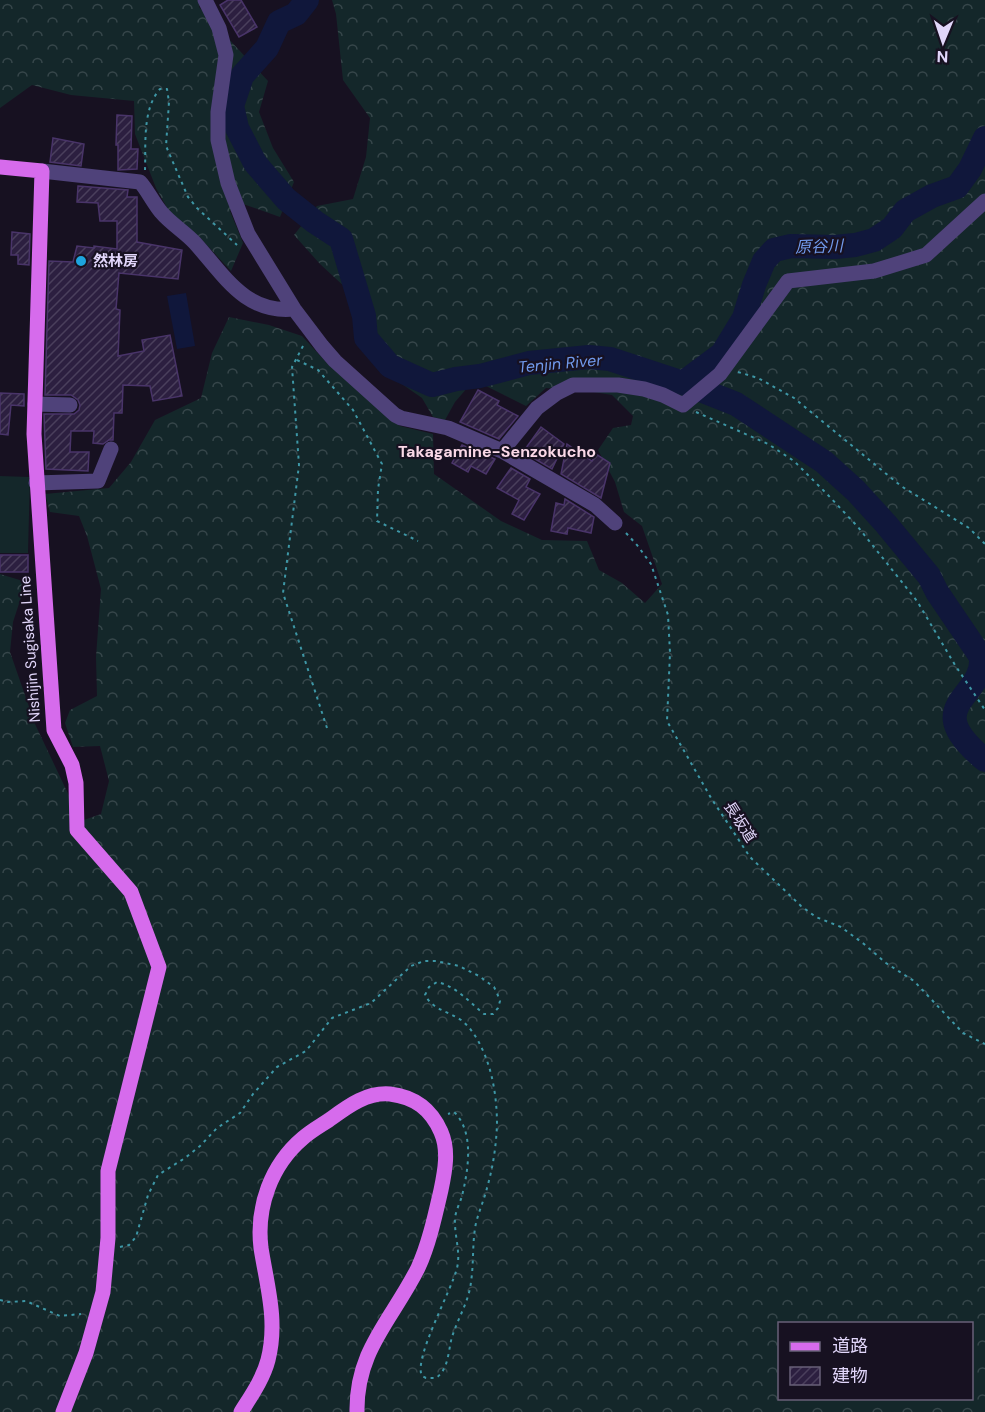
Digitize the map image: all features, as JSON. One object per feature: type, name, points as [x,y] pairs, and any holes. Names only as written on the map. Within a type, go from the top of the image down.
[{"type":"main road","points":[[0,167],[42,171]]},
{"type":"main road","name":"Nishijin Sugisaka Line","points":[[42,171],[35,404],[36,483],[52,719],[54,730],[72,765],[76,783],[76,830],[131,892],[159,968],[108,1171],[108,1238],[100,1301],[86,1353],[63,1412]]},
{"type":"main road","points":[[241,1412],[260,1380],[268,1361],[271,1343],[272,1303],[260,1227],[262,1204],[270,1182],[282,1160],[302,1139],[354,1102],[377,1094],[389,1094],[422,1104],[438,1124],[445,1141],[446,1159],[425,1250],[410,1283],[369,1351],[360,1379],[357,1412]]},
{"type":"street","points":[[205,0],[219,28],[226,55],[218,112],[218,140],[228,183],[248,234],[294,309],[335,361],[395,415],[448,428],[502,451],[595,505],[615,523]]},
{"type":"street","points":[[42,171],[140,182],[161,212],[193,241],[235,289],[251,301],[271,308],[294,309]]},
{"type":"street","points":[[502,451],[537,408],[557,393],[573,385],[618,385],[644,389],[684,405],[722,371],[788,282],[874,272],[926,255],[985,201]]},
{"type":"street","points":[[35,404],[70,405]]},
{"type":"street","points":[[36,483],[98,481],[111,449]]},
{"type":"path","points":[[140,182],[145,173],[147,123],[154,96],[160,89],[166,89],[169,102],[166,146],[188,197],[241,249]]},
{"type":"path","points":[[310,329],[292,367],[299,465],[283,593],[327,728]]},
{"type":"path","points":[[297,360],[318,370],[354,410],[382,464],[378,489],[377,521],[418,542]]},
{"type":"path","points":[[722,371],[758,378],[794,398],[901,486],[969,528],[985,544]]},
{"type":"path","points":[[684,405],[713,421],[768,444],[794,461],[858,527],[896,573],[917,601],[985,710]]},
{"type":"path","name":"長坂道","points":[[615,523],[637,544],[651,564],[668,615],[670,653],[667,721],[711,798],[750,857],[801,906],[816,917],[841,927],[886,963],[914,981],[963,1033],[985,1044]]},
{"type":"path","points":[[108,1238],[120,1247],[129,1245],[136,1237],[148,1195],[158,1175],[185,1158],[217,1128],[240,1113],[277,1067],[306,1051],[332,1018],[371,1003],[411,966],[436,961],[459,966],[494,987],[500,1001],[493,1014],[484,1014],[453,987],[445,984],[437,982],[429,987],[425,995],[436,1008],[462,1021],[477,1038],[486,1059],[495,1093],[497,1126],[495,1159],[472,1245],[471,1284],[468,1297],[452,1338],[446,1365],[436,1378],[422,1376],[419,1367],[427,1340],[450,1293],[458,1266],[455,1215],[462,1195],[468,1147],[464,1126],[454,1112],[444,1115],[438,1124]]},
{"type":"path","points":[[0,1300],[26,1301],[60,1316],[83,1314],[100,1301]]},
{"type":"green space","points":[[0,0],[203,0],[199,7],[268,81],[259,112],[273,148],[294,182],[280,217],[243,204],[230,211],[243,243],[231,271],[203,241],[170,213],[156,188],[135,134],[134,101],[71,95],[32,85],[0,108]]},
{"type":"green space","points":[[332,0],[985,0],[985,1412],[0,1412],[0,574],[26,582],[13,622],[10,652],[35,724],[81,821],[101,814],[109,781],[100,746],[73,747],[65,723],[70,710],[97,696],[96,657],[101,589],[87,536],[79,516],[50,512],[45,494],[109,488],[131,462],[155,420],[201,398],[212,353],[229,317],[269,325],[302,336],[326,362],[400,426],[433,434],[434,474],[501,521],[542,540],[587,541],[599,570],[622,583],[645,603],[662,584],[642,526],[624,512],[615,482],[598,450],[613,428],[631,425],[633,416],[612,395],[546,388],[526,406],[474,380],[455,402],[445,420],[433,417],[422,398],[399,382],[365,351],[347,289],[294,235],[317,206],[353,199],[366,157],[370,118],[343,80],[336,14]]},
{"type":"green space","points":[[0,476],[30,477],[28,553],[0,553]]},
{"type":"water","points":[[186,293],[195,346],[177,349],[167,296]]},
{"type":"building","points":[[228,0],[241,0],[257,27],[239,37],[220,5]]},
{"type":"building","points":[[117,115],[132,116],[131,149],[138,149],[137,169],[118,170]]},
{"type":"building","points":[[53,138],[84,144],[81,166],[50,162]]},
{"type":"building","points":[[78,186],[128,190],[127,197],[137,197],[137,242],[182,250],[178,279],[119,273],[116,309],[120,310],[118,356],[144,351],[142,340],[170,335],[182,396],[153,401],[150,386],[123,385],[122,413],[114,413],[113,440],[103,444],[93,443],[94,431],[71,431],[70,452],[89,452],[88,471],[46,469],[44,414],[74,414],[79,410],[80,405],[78,400],[71,395],[45,395],[49,261],[73,262],[77,246],[117,249],[117,221],[100,221],[98,203],[77,202]]},
{"type":"building","points":[[12,232],[30,234],[29,265],[18,264],[18,255],[11,255]]},
{"type":"building","points":[[478,390],[499,401],[497,405],[518,416],[499,439],[460,422]]},
{"type":"building","points":[[0,393],[24,394],[24,406],[11,405],[8,435],[0,434]]},
{"type":"building","points":[[541,427],[564,444],[552,469],[523,452]]},
{"type":"building","points":[[567,444],[592,461],[596,454],[610,463],[601,498],[561,474]]},
{"type":"building","points":[[462,445],[495,459],[486,474],[471,466],[468,472],[452,463]]},
{"type":"building","points":[[511,468],[530,479],[526,487],[540,494],[524,520],[512,514],[519,500],[497,488]]},
{"type":"building","points":[[565,499],[594,517],[591,533],[568,528],[567,534],[551,531],[556,503],[564,505]]},
{"type":"building","points":[[0,555],[28,555],[28,572],[0,572]]},
{"type":"waterway","name":"Tenjin River","points":[[307,0],[296,14],[279,22],[267,48],[242,76],[232,106],[237,128],[255,163],[286,199],[341,239],[364,316],[366,338],[390,366],[432,385],[480,376],[529,363],[589,357],[610,359],[683,383],[736,404],[824,462],[856,491],[929,576],[937,592],[981,657],[980,671],[959,703],[955,714],[956,726],[965,741],[985,760]]},
{"type":"waterway","name":"原谷川","points":[[683,383],[722,354],[744,318],[764,261],[774,250],[791,246],[835,247],[874,240],[892,228],[905,211],[932,196],[957,187],[970,169],[985,138]]},
{"type":"place","name":"然林房","points":[[81,261]]},
{"type":"district","name":"Takagamine-Senzokucho","points":[[497,451]]}]
